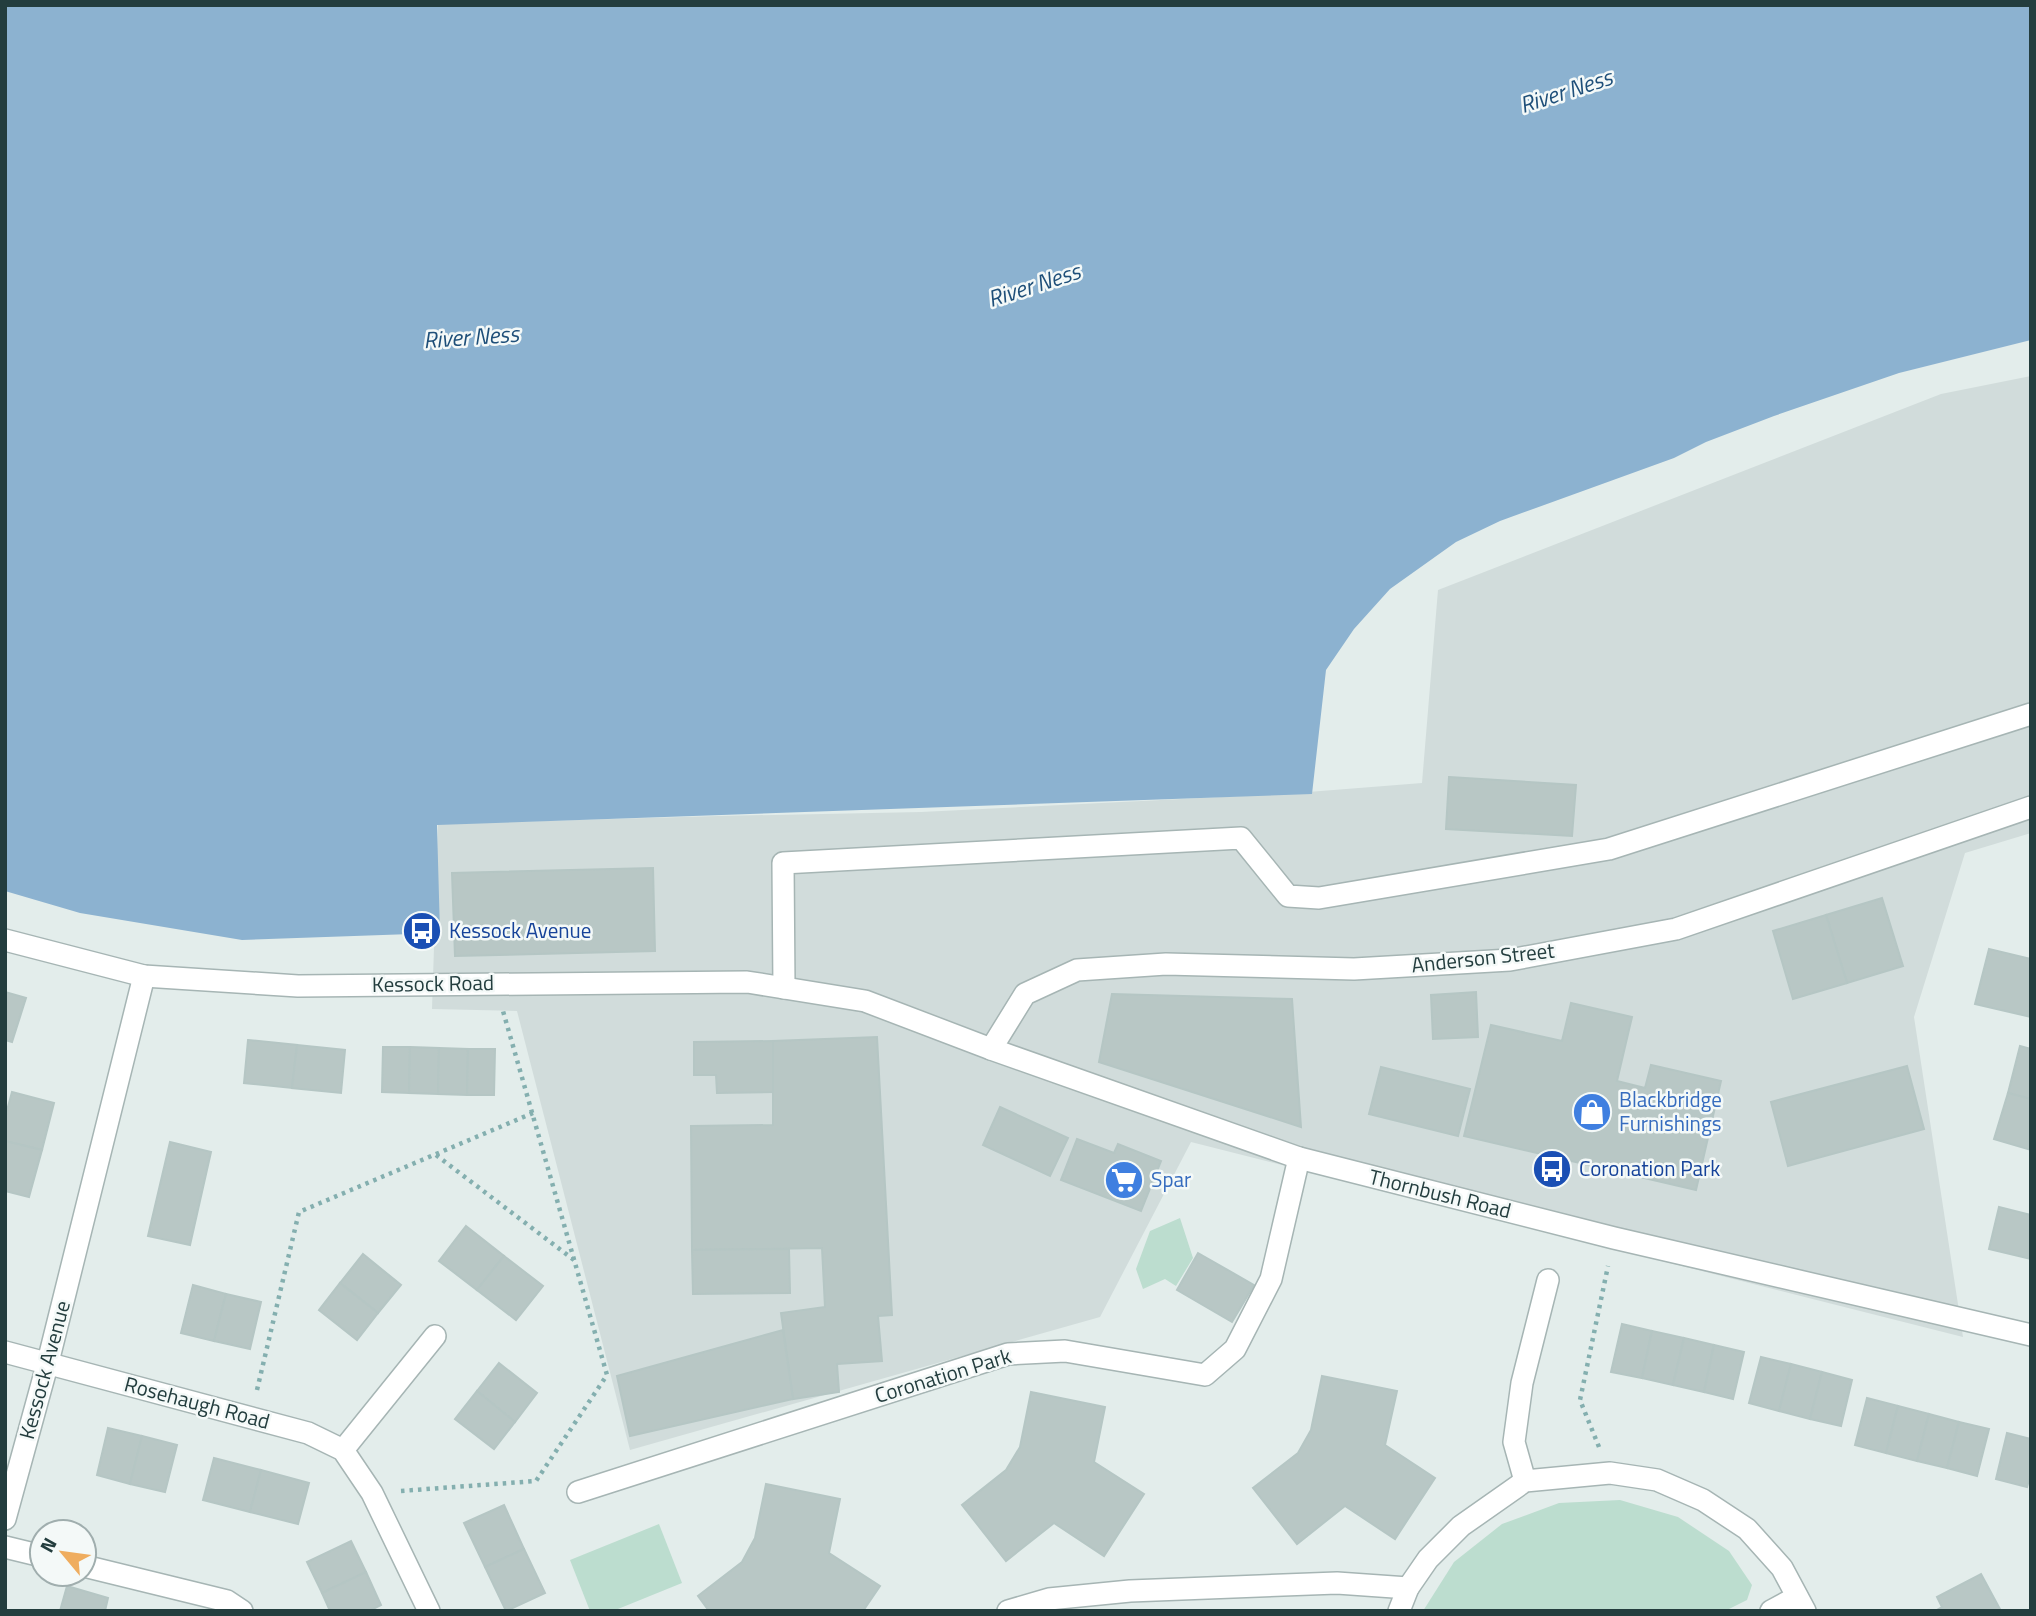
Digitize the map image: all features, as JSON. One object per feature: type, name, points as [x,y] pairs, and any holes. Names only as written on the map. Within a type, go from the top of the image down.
[{"type":"street","points":[[784,988],[783,863],[1241,838],[1288,896],[1319,898],[1609,849],[2031,714]]},
{"type":"street","name":"Anderson Street","points":[[991,1049],[1025,994],[1077,970],[1166,964],[1354,969],[1510,960],[1676,929],[2029,814]]},
{"type":"street","name":"Kessock Road","points":[[5,940],[144,976],[298,985],[747,982],[865,1001]]},
{"type":"street","name":"Kessock Avenue","points":[[5,1519],[48,1362],[144,976]]},
{"type":"street","name":"Thornbush Road","points":[[865,1001],[991,1049],[1298,1158],[1614,1238],[2031,1335]]},
{"type":"street","name":"Coronation Park","points":[[578,1492],[1008,1354],[1065,1351],[1205,1375],[1235,1349],[1271,1279],[1298,1158]]},
{"type":"street","points":[[1525,1481],[1514,1441],[1522,1382],[1548,1280]]},
{"type":"street","points":[[429,1611],[372,1493],[344,1450],[435,1336]]},
{"type":"street","name":"Rosehaugh Road","points":[[5,1352],[308,1433],[344,1450]]},
{"type":"street","points":[[1399,1611],[1408,1588],[1428,1559],[1461,1526],[1525,1481],[1610,1473],[1657,1480],[1703,1500],[1746,1529],[1782,1568],[1801,1604],[1771,1611]]},
{"type":"street","points":[[5,1548],[28,1553]]},
{"type":"street","points":[[98,1569],[227,1601],[242,1611]]},
{"type":"street","points":[[1008,1611],[1049,1599],[1130,1591],[1337,1583],[1408,1588]]},
{"type":"path","points":[[372,1493],[536,1481],[607,1375],[495,983]]},
{"type":"path","points":[[251,1418],[299,1212],[533,1113]]},
{"type":"path","points":[[436,1155],[575,1261]]},
{"type":"path","points":[[1610,1473],[1580,1400],[1614,1238]]},
{"type":"shaded area","points":[[2031,376],[2031,833],[1965,853],[1914,1017],[1963,1337],[1191,1142],[1100,1317],[630,1450],[517,1011],[432,1009],[438,824],[921,812],[1283,794],[1422,783],[1438,590],[1941,394]]},
{"type":"green space","points":[[1180,1218],[1193,1258],[1176,1286],[1165,1279],[1143,1289],[1136,1269],[1150,1231]]},
{"type":"green space","points":[[1620,1500],[1678,1517],[1729,1551],[1752,1585],[1747,1600],[1725,1611],[1423,1611],[1454,1562],[1502,1524],[1559,1503]]},
{"type":"green space","points":[[659,1524],[682,1583],[613,1611],[590,1611],[570,1560]]},
{"type":"water","name":"River Ness","points":[[5,5],[2031,5],[2031,340],[1899,373],[1774,416],[1706,442],[1674,458],[1500,521],[1456,542],[1390,589],[1354,629],[1326,670],[1312,794],[437,825],[440,933],[242,940],[80,913],[5,891]]},
{"type":"building","points":[[1449,777],[1576,785],[1572,836],[1446,829]]},
{"type":"building","points":[[653,868],[655,951],[455,956],[452,873]]},
{"type":"building","points":[[1882,898],[1903,966],[1847,983],[1826,915]]},
{"type":"building","points":[[1826,915],[1847,983],[1793,999],[1773,931]]},
{"type":"building","points":[[1989,949],[2031,959],[2031,1017],[1975,1004]]},
{"type":"building","points":[[5,992],[26,998],[12,1042],[5,1040]]},
{"type":"building","points":[[1476,992],[1478,1037],[1433,1039],[1431,995]]},
{"type":"building","points":[[1112,994],[1292,999],[1301,1127],[1099,1062]]},
{"type":"building","name":"Blackbridge Furnishings","points":[[1571,1003],[1632,1017],[1617,1081],[1645,1088],[1651,1065],[1721,1081],[1696,1190],[1464,1136],[1491,1025],[1562,1041]]},
{"type":"building","points":[[877,1037],[892,1315],[878,1316],[882,1361],[837,1364],[839,1392],[793,1399],[781,1313],[825,1307],[822,1248],[692,1250],[691,1126],[773,1125],[773,1041]]},
{"type":"building","points":[[248,1040],[297,1045],[292,1088],[244,1083]]},
{"type":"building","points":[[773,1041],[773,1092],[717,1093],[716,1075],[694,1075],[694,1042]]},
{"type":"building","points":[[297,1045],[345,1050],[341,1093],[292,1088]]},
{"type":"building","points":[[2020,1046],[2031,1049],[2031,1099],[2008,1093]]},
{"type":"building","points":[[383,1047],[410,1047],[409,1093],[382,1092]]},
{"type":"building","points":[[410,1047],[439,1048],[438,1094],[409,1093]]},
{"type":"building","points":[[439,1048],[468,1049],[467,1095],[438,1094]]},
{"type":"building","points":[[468,1049],[495,1049],[494,1095],[467,1095]]},
{"type":"building","points":[[1907,1066],[1924,1129],[1788,1166],[1771,1102]]},
{"type":"building","points":[[1381,1067],[1470,1089],[1458,1136],[1369,1114]]},
{"type":"building","points":[[12,1092],[54,1103],[42,1150],[5,1141],[5,1118]]},
{"type":"building","points":[[2008,1093],[2031,1099],[2031,1150],[1994,1139]]},
{"type":"building","points":[[1000,1107],[1068,1138],[1050,1176],[983,1145]]},
{"type":"building","points":[[1077,1139],[1114,1153],[1118,1144],[1161,1161],[1141,1211],[1061,1180]]},
{"type":"building","points":[[5,1141],[42,1150],[29,1197],[5,1191]]},
{"type":"building","points":[[170,1142],[211,1152],[190,1245],[148,1236]]},
{"type":"building","points":[[1999,1207],[2031,1215],[2031,1259],[1989,1249]]},
{"type":"building","points":[[466,1226],[504,1256],[477,1290],[439,1261]]},
{"type":"building","points":[[789,1249],[790,1293],[693,1294],[692,1250]]},
{"type":"building","points":[[1198,1253],[1254,1285],[1232,1322],[1177,1290]]},
{"type":"building","points":[[363,1254],[401,1285],[378,1313],[340,1283]]},
{"type":"building","points":[[504,1256],[543,1286],[516,1320],[477,1290]]},
{"type":"building","points":[[340,1283],[378,1313],[357,1340],[319,1310]]},
{"type":"building","points":[[193,1285],[226,1294],[214,1341],[181,1333]]},
{"type":"building","points":[[226,1294],[261,1302],[250,1349],[214,1341]]},
{"type":"building","points":[[1622,1324],[1652,1331],[1642,1378],[1611,1372]]},
{"type":"building","points":[[783,1330],[793,1399],[630,1436],[617,1376]]},
{"type":"building","points":[[1652,1331],[1684,1338],[1673,1385],[1642,1378]]},
{"type":"building","points":[[1684,1338],[1714,1345],[1704,1392],[1673,1385]]},
{"type":"building","points":[[1714,1345],[1744,1352],[1733,1399],[1704,1392]]},
{"type":"building","points":[[1761,1357],[1791,1364],[1779,1411],[1749,1403]]},
{"type":"building","points":[[499,1363],[537,1393],[515,1422],[477,1391]]},
{"type":"building","points":[[1791,1364],[1822,1372],[1810,1419],[1779,1411]]},
{"type":"building","points":[[1822,1372],[1852,1380],[1841,1426],[1810,1419]]},
{"type":"building","points":[[1322,1376],[1397,1391],[1385,1445],[1435,1478],[1395,1539],[1345,1506],[1297,1544],[1253,1488],[1298,1453],[1311,1430]]},
{"type":"building","points":[[477,1391],[515,1422],[494,1449],[455,1419]]},
{"type":"building","points":[[1031,1392],[1105,1407],[1094,1462],[1144,1494],[1104,1556],[1054,1523],[1006,1561],[962,1505],[1006,1470],[1020,1447]]},
{"type":"building","points":[[1867,1398],[1898,1406],[1886,1453],[1855,1445]]},
{"type":"building","points":[[1898,1406],[1929,1414],[1917,1461],[1886,1453]]},
{"type":"building","points":[[1929,1414],[1959,1422],[1947,1468],[1917,1461]]},
{"type":"building","points":[[1959,1422],[1989,1429],[1977,1476],[1947,1468]]},
{"type":"building","points":[[108,1428],[142,1436],[130,1484],[97,1475]]},
{"type":"building","points":[[2007,1433],[2031,1439],[2031,1473],[2027,1487],[1996,1479]]},
{"type":"building","points":[[142,1436],[177,1445],[165,1492],[130,1484]]},
{"type":"building","points":[[214,1458],[261,1470],[250,1512],[203,1500]]},
{"type":"building","points":[[261,1470],[309,1483],[298,1524],[250,1512]]},
{"type":"building","points":[[766,1484],[840,1499],[829,1553],[880,1586],[863,1611],[709,1611],[698,1596],[742,1562],[755,1538]]},
{"type":"building","points":[[504,1505],[524,1549],[485,1567],[464,1523]]},
{"type":"building","points":[[351,1541],[366,1572],[322,1593],[307,1562]]},
{"type":"building","points":[[524,1549],[545,1593],[506,1611],[485,1567]]},
{"type":"building","points":[[366,1572],[381,1605],[369,1611],[330,1611],[322,1593]]},
{"type":"building","points":[[1981,1574],[2001,1611],[1935,1611],[1942,1607],[1937,1597]]},
{"type":"building","points":[[66,1588],[108,1598],[105,1611],[60,1611]]},
{"type":"place","name":"Kessock Avenue","points":[[422,931]]},
{"type":"place","name":"Blackbridge Furnishings","points":[[1592,1112]]},
{"type":"place","name":"Coronation Park","points":[[1552,1169]]},
{"type":"place","name":"Spar","points":[[1124,1180]]}]
